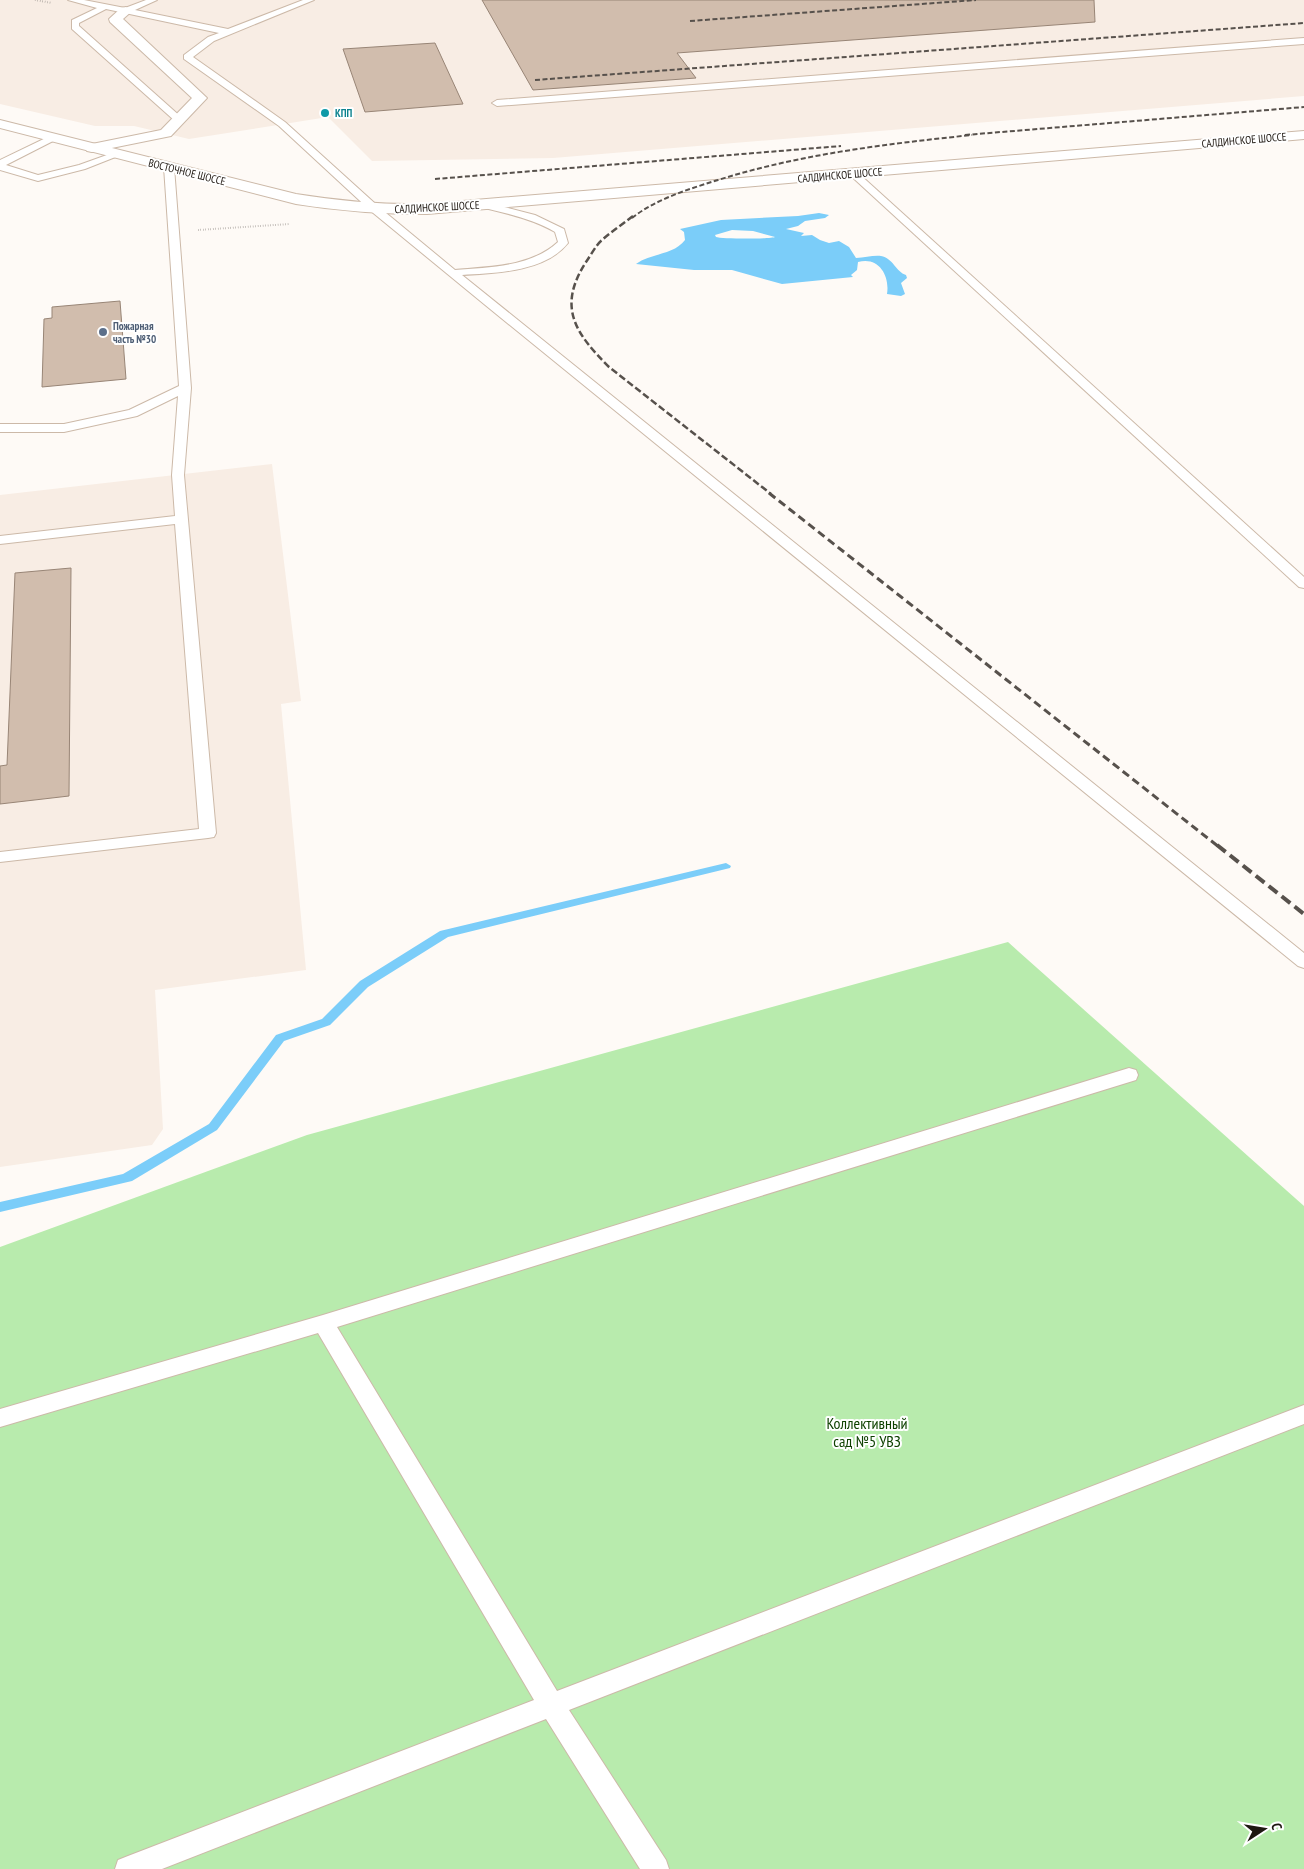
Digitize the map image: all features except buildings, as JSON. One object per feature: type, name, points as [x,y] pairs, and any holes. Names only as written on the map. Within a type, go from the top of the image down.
[{"type":"main road","points":[[92,148],[166,133],[200,98],[114,18],[126,11]]},
{"type":"main road","name":"ВОСТОЧНОЕ ШОССЕ","points":[[0,124],[296,199],[334,206],[376,210]]},
{"type":"main road","name":"САЛДИНСКОЕ ШОССЕ","points":[[376,210],[481,204],[854,174],[1304,135]]},
{"type":"lane","points":[[72,0],[228,32]]},
{"type":"lane","points":[[126,11],[153,0]]},
{"type":"lane","points":[[310,0],[211,39],[187,57],[282,124],[376,210],[1304,962]]},
{"type":"lane","points":[[104,7],[80,18],[75,22],[75,27],[178,120]]},
{"type":"lane","points":[[497,103],[1304,41]]},
{"type":"lane","points":[[52,138],[0,164],[4,169],[38,178],[82,167],[118,154]]},
{"type":"lane","points":[[0,857],[208,833],[178,475],[185,388],[168,167]]},
{"type":"lane","points":[[854,174],[1304,584]]},
{"type":"lane","points":[[454,273],[497,268],[539,259],[549,255],[563,243],[560,231],[548,224],[481,204]]},
{"type":"lane","points":[[0,428],[64,428],[133,413],[185,388]]},
{"type":"lane","points":[[0,540],[182,519]]},
{"type":"lane","points":[[0,1418],[324,1323],[1129,1075]]},
{"type":"lane","points":[[324,1323],[551,1706],[656,1869]]},
{"type":"lane","points":[[128,1869],[1304,1414]]},
{"type":"path","points":[[173,231],[290,224]]},
{"type":"shaded area","points":[[0,0],[1304,0],[1304,96],[553,158],[372,161],[328,117],[189,139],[134,126],[95,126],[0,104]]},
{"type":"shaded area","points":[[272,464],[301,701],[281,704],[306,970],[155,990],[163,1129],[152,1145],[0,1167],[0,495]]},
{"type":"green space","name":"Коллективный сад №5 УВЗ","points":[[1008,942],[1304,1206],[1304,1869],[0,1869],[0,1247],[307,1135]]},
{"type":"water","points":[[819,213],[829,215],[825,218],[805,221],[798,226],[786,229],[804,233],[801,236],[812,235],[829,243],[839,241],[849,247],[856,258],[881,256],[889,259],[906,275],[907,278],[901,283],[905,294],[901,296],[887,294],[887,281],[882,269],[872,262],[865,261],[858,262],[857,270],[851,275],[853,277],[782,284],[732,270],[694,270],[636,264],[642,260],[675,249],[685,240],[684,232],[680,229],[721,220]],"holes":[[[732,230],[753,231],[775,237],[727,238],[716,237],[715,235]]]},
{"type":"waterway","points":[[0,1207],[127,1178],[213,1127],[280,1038],[326,1022],[364,984],[444,934],[726,866]]},
{"type":"railway","points":[[690,21],[976,0]]},
{"type":"railway","points":[[535,80],[1304,23]]},
{"type":"railway","points":[[965,135],[1304,107]]},
{"type":"railway","points":[[632,218],[651,205],[684,191],[781,163],[876,146],[972,135]]},
{"type":"railway","points":[[435,179],[841,146]]},
{"type":"railway","points":[[633,216],[600,242],[577,278],[572,306],[574,319],[579,331],[587,343],[609,367],[771,494]]},
{"type":"railway","points":[[769,493],[1219,847]]},
{"type":"railway","points":[[1217,845],[1304,914]]},
{"type":"place","name":"КПП","points":[[325,113]]},
{"type":"place","name":"Пожарная часть №30","points":[[103,332]]}]
